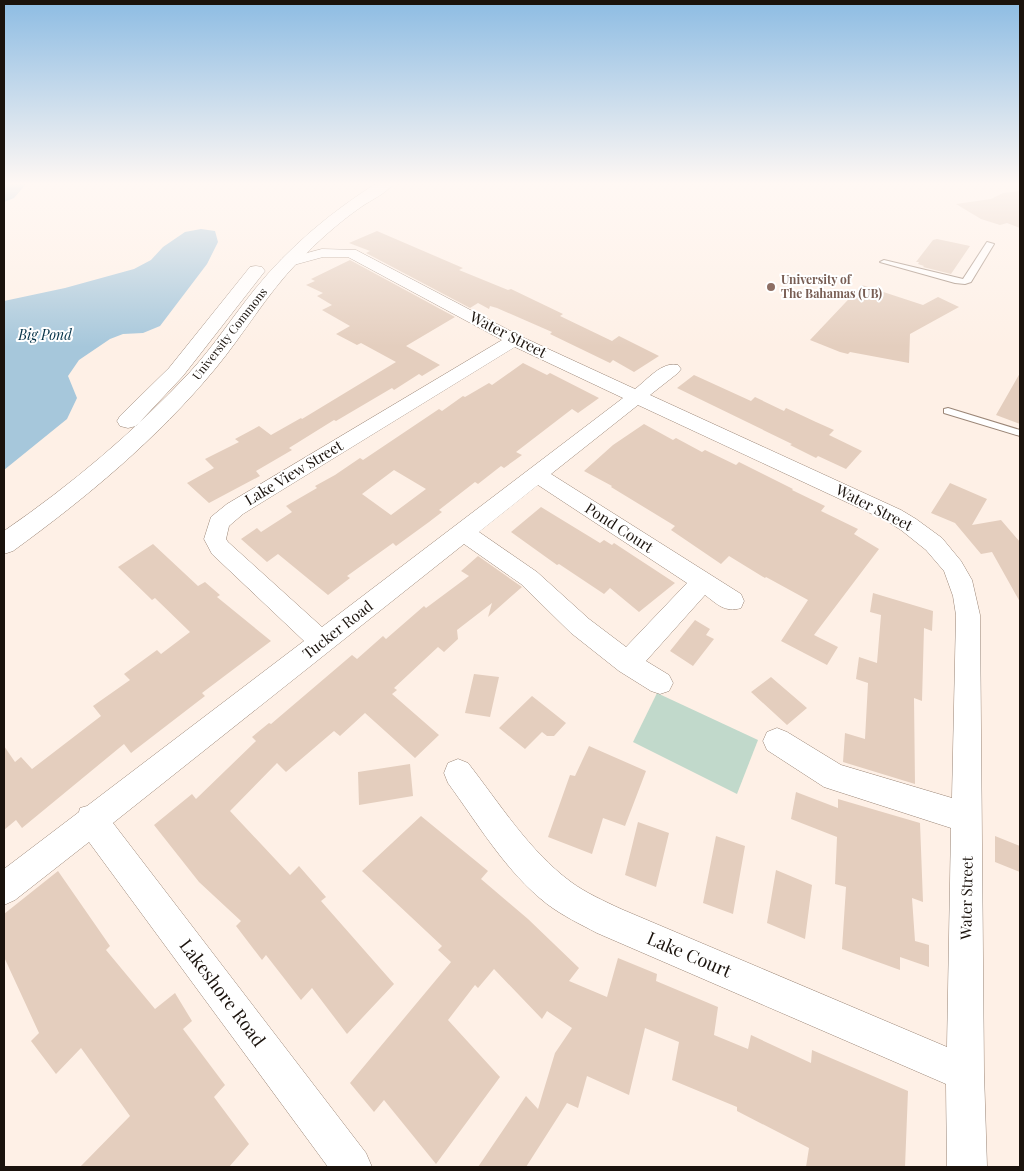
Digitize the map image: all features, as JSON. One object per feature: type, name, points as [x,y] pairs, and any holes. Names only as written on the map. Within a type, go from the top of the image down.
[{"type":"main road","name":"University Commons","points":[[4,524],[99,451],[128,422],[176,372],[249,278],[280,260],[311,238]]},
{"type":"main road","name":"University Commons","points":[[4,544],[70,495],[111,461],[172,404],[222,348],[271,280],[280,260]]},
{"type":"street","name":"Water Street","points":[[280,260],[322,253],[351,254],[514,340],[893,516],[934,542],[945,554],[963,585],[968,615],[965,1074],[967,1167]]},
{"type":"street","name":"Lake View Street","points":[[322,642],[220,548],[215,539],[219,524],[235,509],[514,340]]},
{"type":"street","name":"Tucker Road","points":[[4,889],[672,369]]},
{"type":"street","name":"Pond Court","points":[[536,474],[732,601]]},
{"type":"street","points":[[463,532],[529,578],[580,626],[628,663],[660,683]]},
{"type":"street","points":[[628,663],[702,582]]},
{"type":"street","points":[[777,742],[834,777],[968,818]]},
{"type":"street","name":"Lake Court","points":[[458,773],[526,860],[553,888],[576,904],[609,921],[965,1074]]},
{"type":"street","name":"Lakeshore Road","points":[[92,819],[352,1167]]},
{"type":"lane","points":[[884,262],[965,282],[990,244]]},
{"type":"lane","points":[[948,411],[1020,432]]},
{"type":"green space","points":[[657,693],[758,740],[737,794],[633,742]]},
{"type":"water","name":"Big Pond","points":[[177,238],[217,238],[218,242],[207,264],[160,326],[143,333],[123,334],[110,339],[79,360],[68,376],[77,398],[67,419],[4,470],[4,301],[65,288],[134,269],[151,260],[163,247]]},
{"type":"building","points":[[361,238],[392,238],[463,268],[459,270],[508,290],[511,289],[563,314],[560,316],[612,341],[619,336],[659,356],[634,372],[613,360],[610,363],[550,334],[552,332],[497,308],[490,306],[489,309],[478,303],[470,308],[366,253],[370,251],[349,243]]},
{"type":"building","points":[[937,239],[970,246],[951,274],[923,267],[918,264],[919,262],[916,262],[933,240]]},
{"type":"building","points":[[350,260],[455,317],[406,346],[440,365],[422,376],[419,374],[394,390],[392,388],[336,421],[334,420],[289,448],[292,450],[256,471],[260,476],[209,503],[187,483],[214,468],[205,459],[239,442],[235,439],[259,426],[271,435],[302,419],[396,362],[361,343],[357,345],[336,334],[350,326],[322,310],[332,305],[317,296],[323,293],[306,285],[315,281],[311,279]]},
{"type":"building","points":[[862,285],[923,305],[938,297],[959,307],[910,334],[909,363],[850,352],[848,354],[810,340]]},
{"type":"building","points":[[523,363],[547,375],[550,373],[599,398],[578,413],[572,409],[516,452],[522,455],[504,468],[501,466],[478,484],[475,482],[439,510],[442,512],[429,522],[396,546],[393,543],[347,576],[350,578],[328,595],[278,554],[267,562],[241,539],[257,528],[261,532],[292,512],[286,506],[317,488],[315,486],[360,458],[363,460],[439,409],[442,411],[463,396],[465,397],[489,383],[492,385]],"holes":[[[394,470],[426,489],[391,515],[362,494]]]},
{"type":"building","points":[[1020,373],[1020,424],[996,415]]},
{"type":"building","points":[[694,375],[751,401],[755,397],[784,411],[786,408],[834,430],[829,435],[862,451],[846,469],[818,456],[816,458],[790,445],[792,444],[677,388]]},
{"type":"building","points":[[644,424],[673,440],[676,438],[702,452],[705,450],[736,465],[739,462],[825,506],[821,511],[858,529],[854,534],[879,549],[814,635],[838,647],[827,665],[781,641],[808,600],[765,578],[729,556],[721,564],[671,530],[675,526],[612,486],[584,471],[613,445]]},
{"type":"building","points":[[950,483],[987,499],[972,525],[1001,520],[1020,542],[1020,602],[992,552],[981,554],[955,523],[931,513]]},
{"type":"building","points":[[541,507],[600,543],[604,540],[612,545],[614,543],[675,583],[639,612],[610,588],[604,594],[559,564],[557,565],[511,532]]},
{"type":"building","points":[[153,544],[198,586],[205,582],[220,595],[217,597],[271,641],[202,693],[205,696],[131,753],[124,744],[22,828],[16,820],[4,830],[4,746],[15,762],[21,757],[32,769],[101,716],[93,706],[130,680],[124,674],[157,650],[161,654],[190,632],[155,598],[152,600],[118,567]]},
{"type":"building","points":[[478,556],[522,587],[488,617],[492,603],[457,630],[458,639],[444,652],[438,647],[394,688],[397,690],[392,694],[439,735],[415,758],[365,713],[340,736],[334,731],[286,772],[277,763],[230,811],[290,875],[299,866],[326,897],[321,901],[394,984],[347,1034],[312,988],[301,1000],[266,955],[262,960],[236,926],[241,921],[199,882],[154,825],[192,794],[196,799],[256,741],[252,737],[269,723],[271,724],[352,655],[357,659],[383,636],[386,639],[424,606],[426,608],[469,576],[461,571]]},
{"type":"building","points":[[873,593],[933,611],[932,631],[924,628],[922,701],[914,698],[915,784],[843,762],[845,733],[865,739],[868,683],[856,679],[859,657],[877,663],[881,615],[870,612]]},
{"type":"building","points":[[695,620],[710,629],[706,635],[714,639],[693,666],[670,651]]},
{"type":"building","points":[[474,674],[499,677],[490,717],[465,713]]},
{"type":"building","points":[[771,677],[807,708],[787,725],[751,692]]},
{"type":"building","points":[[532,696],[566,723],[554,736],[547,736],[542,732],[525,749],[499,728]]},
{"type":"building","points":[[589,746],[646,771],[625,826],[603,818],[592,854],[548,837],[570,775],[575,776]]},
{"type":"building","points":[[410,764],[413,796],[359,805],[358,772]]},
{"type":"building","points":[[796,792],[838,808],[838,799],[920,823],[923,902],[912,898],[915,941],[929,945],[929,967],[900,957],[900,970],[842,949],[846,887],[835,884],[837,837],[791,819]]},
{"type":"building","points":[[421,816],[488,871],[481,879],[528,919],[579,968],[569,981],[607,997],[618,958],[657,974],[656,981],[718,1007],[714,1035],[748,1049],[751,1035],[811,1063],[812,1050],[908,1091],[905,1167],[806,1167],[809,1148],[737,1111],[737,1107],[672,1080],[679,1042],[645,1028],[629,1095],[587,1076],[578,1108],[567,1103],[526,1167],[478,1167],[526,1096],[538,1109],[555,1053],[572,1028],[547,1011],[542,1019],[494,969],[478,988],[475,985],[448,1020],[500,1077],[436,1164],[384,1100],[374,1112],[350,1083],[451,962],[438,950],[442,946],[362,871]]},
{"type":"building","points":[[638,822],[669,833],[656,887],[625,875]]},
{"type":"building","points":[[716,836],[745,846],[733,914],[703,903]]},
{"type":"building","points":[[995,836],[1020,846],[1020,872],[995,862]]},
{"type":"building","points":[[776,870],[812,885],[805,939],[767,923]]},
{"type":"building","points":[[58,871],[110,946],[106,950],[155,1009],[175,993],[192,1021],[183,1029],[225,1085],[214,1097],[249,1144],[229,1167],[80,1167],[130,1116],[81,1048],[56,1074],[31,1041],[39,1033],[4,957],[4,914]]},
{"type":"place","name":"University of The Bahamas (UB)","points":[[771,287]]}]
